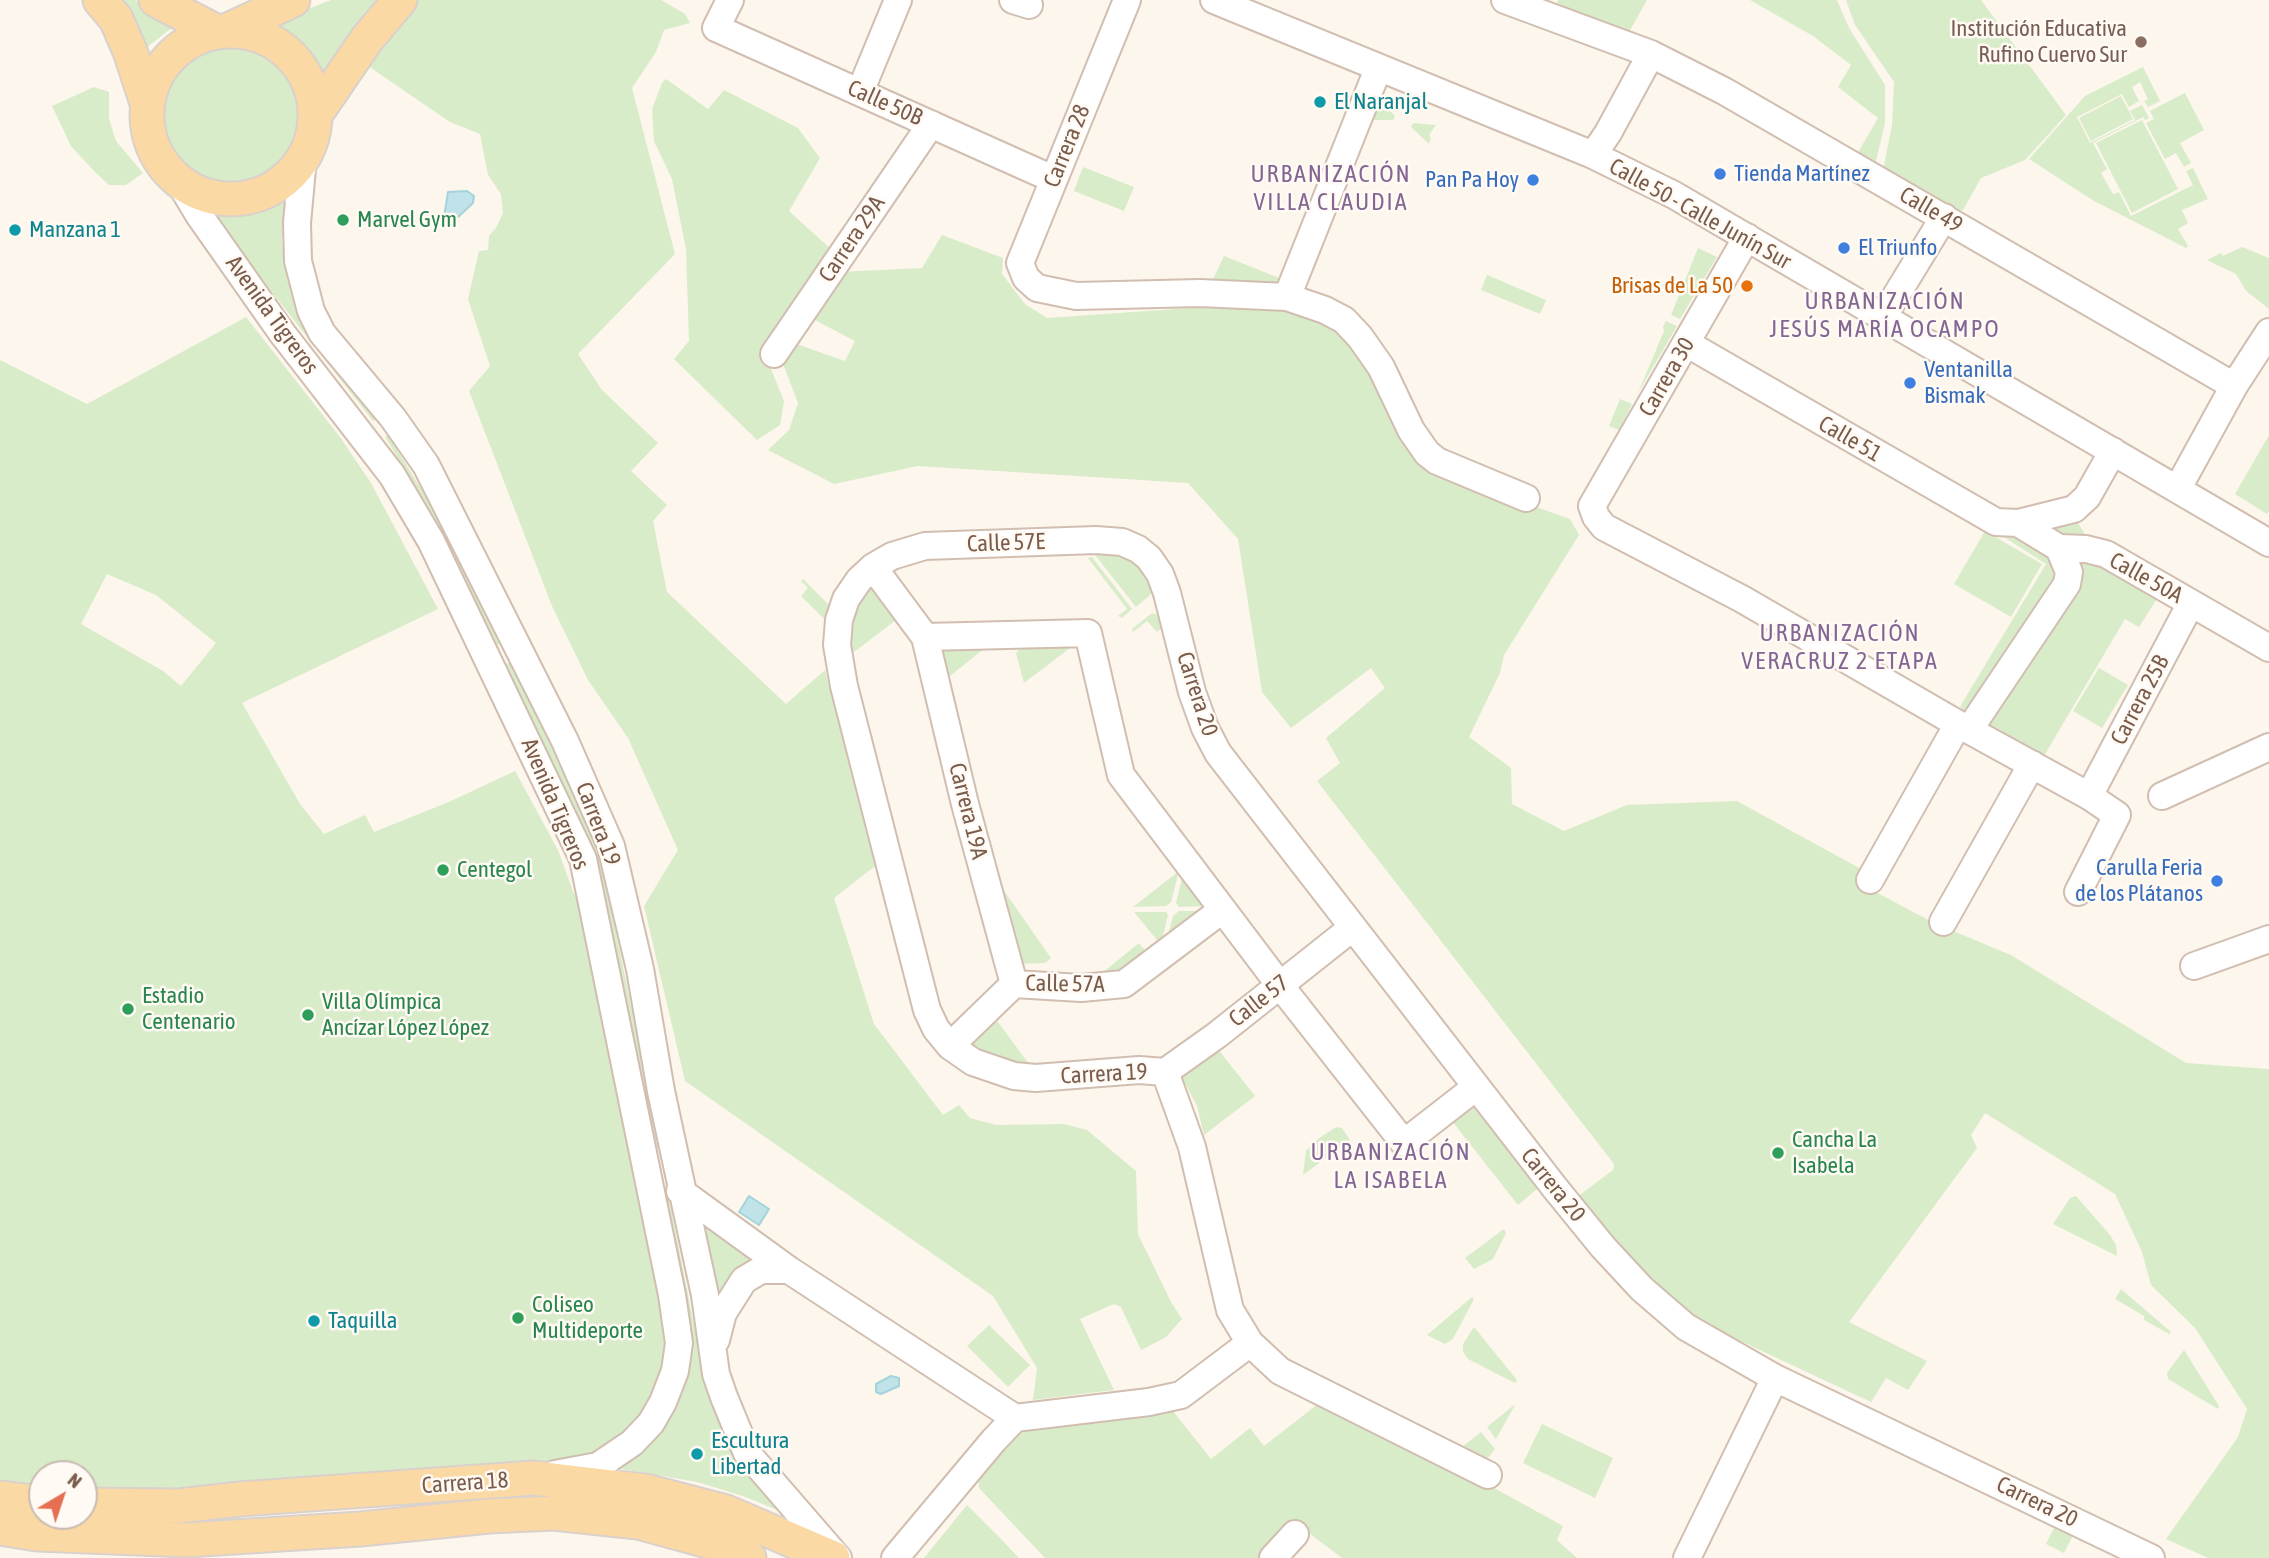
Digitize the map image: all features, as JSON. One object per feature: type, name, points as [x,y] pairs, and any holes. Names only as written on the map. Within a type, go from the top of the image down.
[{"type":"main road","points":[[100,0],[116,19],[148,103]]},
{"type":"main road","points":[[156,0],[222,32],[257,35],[285,51],[305,76],[311,90],[315,115],[312,138],[303,158],[282,182],[252,196],[219,198],[204,194],[178,180],[168,170],[153,146],[149,132],[148,103],[153,84],[161,67],[189,41],[222,32],[293,0]]},
{"type":"main road","points":[[315,115],[366,39],[400,0]]},
{"type":"main road","name":"Carrera 18","points":[[98,1505],[179,1506],[253,1498],[534,1478],[645,1491],[726,1512],[836,1558]]},
{"type":"main road","points":[[0,1498],[28,1501]]},
{"type":"main road","name":"Carrera 18","points":[[0,1528],[37,1534],[187,1540],[554,1513],[638,1521],[715,1543],[749,1558]]},
{"type":"street","name":"Calle 50B","points":[[730,0],[716,28],[1053,179]]},
{"type":"street","points":[[860,92],[898,0]]},
{"type":"street","name":"Carrera 28","points":[[1127,0],[1020,263],[1026,278],[1037,288],[1076,296],[1200,293],[1287,297]]},
{"type":"street","name":"Calle 50 - Calle Junín Sur","points":[[1214,0],[1272,11],[1378,69],[1592,155],[1674,195],[2269,543]]},
{"type":"street","name":"Calle 49","points":[[1505,0],[1651,54],[1724,91],[2234,386]]},
{"type":"street","points":[[1592,155],[1608,133],[1651,54]]},
{"type":"street","points":[[1378,69],[1287,297],[1325,310],[1344,320],[1360,337],[1381,367],[1411,430],[1427,453],[1437,461],[1526,498]]},
{"type":"street","name":"Carrera 29A","points":[[774,354],[931,124]]},
{"type":"street","name":"Carrera 19","points":[[303,158],[297,223],[298,261],[311,312],[322,333],[393,418],[426,465],[565,741],[611,846],[640,969],[661,1091],[685,1194],[714,1349],[716,1374],[747,1453],[836,1558]]},
{"type":"street","name":"Avenida Tigreros","points":[[178,180],[199,215],[282,333],[392,475],[431,541],[583,859],[672,1295],[679,1343],[675,1371],[663,1402],[651,1423],[632,1443],[598,1466],[534,1478]]},
{"type":"street","points":[[1884,317],[1944,217]]},
{"type":"street","name":"Carrera 30","points":[[1747,237],[1592,506],[1596,517],[1604,527],[1742,599],[1964,727]]},
{"type":"street","points":[[2178,488],[2234,386],[2269,332]]},
{"type":"street","name":"Calle 51","points":[[1686,343],[1996,522],[2018,523]]},
{"type":"street","points":[[2018,523],[2074,509],[2087,497],[2113,451]]},
{"type":"street","name":"Calle 50A","points":[[2018,523],[2059,548],[2086,549],[2106,554],[2269,648]]},
{"type":"street","name":"Calle 57E","points":[[843,606],[859,580],[873,567],[892,556],[925,546],[1096,540],[1122,542],[1138,549],[1149,558],[1160,574],[1167,593]]},
{"type":"street","points":[[1870,880],[1964,727],[2067,584],[2069,572],[2059,548]]},
{"type":"street","points":[[873,567],[925,636],[1088,633],[1121,775],[1279,985],[1404,1143],[1476,1087]]},
{"type":"street","name":"Carrera 20","points":[[1167,593],[1192,692],[1205,728],[1218,753],[1555,1188],[1603,1247],[1642,1289],[1686,1327],[1775,1378],[2151,1558]]},
{"type":"street","name":"Carrera 25B","points":[[2090,796],[2191,603]]},
{"type":"street","name":"Carrera 19","points":[[843,606],[836,645],[844,686],[926,1010],[936,1029],[950,1046],[973,1062],[1014,1076],[1036,1079],[1139,1070],[1165,1072],[1192,1147],[1230,1310],[1250,1343],[1280,1371],[1488,1475]]},
{"type":"street","name":"Carrera 19A","points":[[925,636],[965,804],[1014,984]]},
{"type":"street","points":[[1964,727],[2090,796],[2117,815],[2078,892]]},
{"type":"street","points":[[2162,796],[2269,747]]},
{"type":"street","points":[[1943,922],[2032,764]]},
{"type":"street","name":"Calle 57A","points":[[950,1046],[1014,984],[1081,988],[1124,984],[1147,970],[1222,910]]},
{"type":"street","name":"Calle 57","points":[[1165,1072],[1217,1035],[1352,928]]},
{"type":"street","points":[[2194,966],[2269,939]]},
{"type":"street","points":[[646,1168],[789,1270],[1015,1418]]},
{"type":"street","points":[[714,1349],[723,1314],[744,1280],[761,1270],[789,1270]]},
{"type":"street","points":[[895,1558],[1015,1418],[1149,1402],[1181,1395],[1250,1343]]},
{"type":"street","points":[[1687,1558],[1775,1378]]},
{"type":"street","points":[[1273,1558],[1295,1534]]},
{"type":"green space","points":[[114,0],[135,0],[178,23],[141,52]]},
{"type":"green space","points":[[331,0],[381,0],[322,75],[314,59],[301,45],[269,24]]},
{"type":"green space","points":[[416,0],[661,0],[685,14],[690,23],[664,30],[656,52],[632,88],[675,254],[578,354],[602,390],[658,443],[631,471],[667,505],[653,521],[667,592],[786,704],[825,670],[875,866],[834,898],[874,1024],[943,1115],[959,1105],[970,1118],[996,1125],[1064,1124],[1087,1130],[1136,1171],[1138,1234],[1182,1319],[1166,1337],[1141,1350],[1121,1307],[1114,1304],[1080,1319],[1114,1390],[1033,1400],[1037,1368],[993,1296],[685,1081],[644,906],[678,850],[628,738],[588,680],[552,606],[469,391],[490,366],[468,299],[479,251],[488,250],[489,236],[503,213],[501,194],[488,175],[480,134],[450,122],[368,66],[394,21]]},
{"type":"green space","points":[[1558,0],[1647,0],[1624,41],[1554,12]]},
{"type":"green space","points":[[1750,0],[1837,0],[1849,28],[1885,85],[1885,123],[1875,165],[1857,154],[1878,118],[1838,87],[1851,65],[1813,36]]},
{"type":"green space","points":[[1846,0],[1981,0],[2066,115],[2025,160],[1981,178],[1963,210],[1955,210],[1883,170],[1892,125],[1894,82],[1855,25]]},
{"type":"green space","points":[[231,44],[258,49],[281,65],[297,88],[302,115],[297,142],[281,165],[258,181],[231,186],[204,181],[181,165],[165,142],[160,115],[165,88],[181,65],[204,49]]},
{"type":"green space","points":[[2143,67],[2160,101],[2148,107],[2144,101],[2148,99],[2140,82],[2132,87],[2139,101],[2129,107],[2122,94],[2077,117],[2090,143],[2135,120],[2130,111],[2142,105],[2149,118],[2145,120],[2143,117],[2093,143],[2107,169],[2101,173],[2113,194],[2119,192],[2131,216],[2193,185],[2186,171],[2193,168],[2208,199],[2182,210],[2188,223],[2178,229],[2188,246],[2186,248],[2094,201],[2029,159],[2085,96]]},
{"type":"green space","points":[[666,79],[708,109],[724,90],[798,128],[820,158],[789,211],[833,251],[763,349],[784,401],[780,425],[757,440],[674,359],[689,341],[686,249],[672,179],[654,141],[652,109]]},
{"type":"green space","points":[[94,87],[109,92],[109,119],[116,141],[143,173],[126,185],[109,185],[93,170],[71,146],[52,106]]},
{"type":"green space","points":[[2185,93],[2204,130],[2180,143],[2191,163],[2184,167],[2176,153],[2165,159],[2146,123],[2154,119],[2150,111]]},
{"type":"green space","points":[[2121,96],[2133,119],[2091,141],[2079,118]]},
{"type":"green space","points":[[1377,100],[1395,116],[1393,120],[1369,120],[1371,113],[1375,113],[1377,108]]},
{"type":"green space","points":[[2142,120],[2178,189],[2132,213],[2096,143]]},
{"type":"green space","points":[[1413,123],[1436,125],[1429,135],[1429,144],[1411,127]]},
{"type":"green space","points":[[1083,167],[1134,187],[1124,211],[1074,191]]},
{"type":"green space","points":[[285,200],[282,239],[284,260],[295,304],[306,323],[378,418],[373,421],[209,212],[244,213]]},
{"type":"green space","points":[[942,235],[1003,258],[1002,274],[1025,304],[1047,318],[1263,303],[1303,312],[1341,332],[1437,471],[1570,519],[1579,535],[1504,655],[1500,673],[1469,737],[1511,768],[1512,804],[1564,831],[1627,805],[1737,801],[1861,869],[1870,889],[1934,923],[2011,955],[2186,1063],[2269,1069],[2269,1558],[2208,1558],[2166,1539],[2238,1437],[2247,1409],[2195,1328],[2151,1285],[2142,1252],[2115,1194],[1985,1113],[1971,1135],[1977,1148],[1849,1322],[1927,1361],[1908,1390],[1886,1378],[1871,1402],[1704,1324],[1645,1274],[1577,1197],[1613,1170],[1614,1164],[1317,781],[1340,763],[1326,738],[1385,688],[1371,668],[1291,728],[1262,692],[1238,539],[1188,483],[918,466],[834,484],[768,450],[789,430],[798,403],[780,356],[788,341],[845,361],[855,341],[809,317],[840,272],[922,268]]},
{"type":"green space","points":[[2242,247],[2269,258],[2269,309],[2246,291],[2236,274],[2207,260]]},
{"type":"green space","points":[[1698,248],[1717,257],[1680,319],[1671,315]]},
{"type":"green space","points":[[1224,256],[1284,280],[1282,285],[1217,283],[1213,279]]},
{"type":"green space","points":[[1487,275],[1546,300],[1540,314],[1481,290]]},
{"type":"green space","name":"Villa Olímpica Ancízar López López","points":[[246,317],[340,437],[371,483],[438,609],[242,703],[300,804],[324,834],[365,815],[374,832],[451,801],[515,771],[558,850],[574,894],[588,889],[672,1295],[663,1402],[598,1466],[124,1492],[98,1491],[98,1460],[28,1460],[28,1485],[0,1481],[0,360],[87,404]],"holes":[[[107,574],[156,595],[216,643],[181,686],[163,671],[81,624]]]},
{"type":"green space","points":[[1666,321],[1677,326],[1638,393],[1664,331]]},
{"type":"green space","points":[[1620,399],[1632,404],[1619,430],[1609,426]]},
{"type":"green space","points":[[388,435],[450,536],[501,644],[496,645],[442,530],[385,437]]},
{"type":"green space","points":[[2269,435],[2269,511],[2267,514],[2235,494]]},
{"type":"green space","points":[[2078,523],[2089,541],[2158,597],[2139,627],[2125,619],[2044,756],[2033,756],[1960,715],[1961,705],[2046,564],[2004,537]]},
{"type":"green space","points":[[1985,531],[2042,564],[2011,617],[1954,584]]},
{"type":"green space","points":[[1109,553],[1124,556],[1140,567],[1153,589],[1136,607],[1095,555]]},
{"type":"green space","points":[[1092,557],[1132,609],[1122,618],[1118,616],[1127,609],[1088,558]]},
{"type":"green space","points":[[803,579],[830,606],[827,622],[801,596],[808,588],[801,581]]},
{"type":"green space","points":[[873,585],[900,617],[854,652],[850,649],[855,616]]},
{"type":"green space","points":[[1152,613],[1159,615],[1162,628],[1157,632],[1147,621],[1133,632],[1132,629]]},
{"type":"green space","points":[[938,644],[990,644],[945,680]]},
{"type":"green space","points":[[1074,645],[1024,683],[1016,653],[1022,647]]},
{"type":"green space","points":[[511,662],[584,815],[600,856],[661,1148],[655,1149],[588,841],[506,664]]},
{"type":"green space","points":[[2099,668],[2128,685],[2102,728],[2073,711]]},
{"type":"green space","points":[[1179,871],[1171,902],[1166,906],[1133,907]]},
{"type":"green space","points":[[1183,874],[1208,906],[1179,907],[1176,903]]},
{"type":"green space","points":[[993,875],[1051,958],[1045,963],[1017,964]]},
{"type":"green space","points":[[1179,911],[1207,911],[1166,943],[1173,916]]},
{"type":"green space","points":[[1134,912],[1166,912],[1168,915],[1161,945]]},
{"type":"green space","points":[[1139,943],[1147,953],[1124,978],[1096,978]]},
{"type":"green space","points":[[994,1021],[998,1022],[1029,1064],[1014,1062],[971,1044],[970,1040]]},
{"type":"green space","points":[[1217,1048],[1255,1096],[1204,1135],[1197,1106],[1180,1079],[1181,1074]]},
{"type":"green space","points":[[1468,1106],[1473,1107],[1536,1184],[1537,1189],[1518,1205],[1452,1121]]},
{"type":"green space","points":[[1336,1127],[1342,1128],[1350,1140],[1303,1175],[1306,1151]]},
{"type":"green space","points":[[2076,1196],[2110,1235],[2116,1245],[2117,1256],[2053,1224],[2070,1198]]},
{"type":"green space","points":[[669,1198],[706,1386],[714,1409],[728,1438],[792,1516],[743,1496],[697,1482],[616,1468],[672,1410],[662,1200]]},
{"type":"green space","points":[[704,1224],[756,1260],[719,1300],[701,1228]]},
{"type":"green space","points":[[1504,1229],[1506,1233],[1493,1259],[1474,1269],[1465,1258]]},
{"type":"green space","points":[[2121,1289],[2171,1332],[2169,1334],[2144,1320],[2144,1316],[2115,1299]]},
{"type":"green space","points":[[1472,1297],[1474,1299],[1453,1339],[1445,1344],[1427,1335]]},
{"type":"green space","points":[[989,1325],[1030,1365],[1008,1387],[967,1346]]},
{"type":"green space","points":[[1474,1327],[1517,1380],[1515,1383],[1468,1359],[1463,1352],[1463,1344]]},
{"type":"green space","points":[[2184,1350],[2219,1406],[2218,1409],[2168,1379],[2167,1373]]},
{"type":"green space","points":[[1318,1404],[1478,1479],[1563,1526],[1557,1540],[1577,1558],[1342,1558],[1297,1524],[1263,1558],[1045,1558],[979,1488],[978,1473],[1014,1435],[1028,1431],[1173,1411],[1211,1459],[1250,1428],[1264,1446]]},
{"type":"green space","points":[[1515,1405],[1496,1439],[1487,1427]]},
{"type":"green space","points":[[1542,1424],[1613,1458],[1595,1498],[1523,1463]]},
{"type":"green space","points":[[1481,1432],[1495,1449],[1485,1459],[1463,1448]]},
{"type":"green space","points":[[967,1505],[999,1537],[1019,1558],[924,1558]]},
{"type":"green space","points":[[2055,1526],[2073,1535],[2064,1553],[2046,1544]]},
{"type":"water","points":[[467,191],[474,196],[473,203],[457,218],[444,217],[448,192]]},
{"type":"water","points":[[749,1196],[769,1209],[759,1225],[739,1212]]},
{"type":"water","points":[[891,1376],[899,1378],[899,1386],[881,1394],[876,1392],[876,1384]]},
{"type":"place","name":"Institución Educativa Rufino Cuervo Sur","points":[[2141,42]]},
{"type":"place","name":"El Naranjal","points":[[1320,102]]},
{"type":"place","name":"Tienda Martínez","points":[[1720,174]]},
{"type":"place","name":"Pan Pa Hoy","points":[[1533,180]]},
{"type":"place","name":"Marvel Gym","points":[[343,220]]},
{"type":"place","name":"Manzana 1","points":[[15,230]]},
{"type":"place","name":"El Triunfo","points":[[1844,248]]},
{"type":"place","name":"Brisas de La 50","points":[[1747,286]]},
{"type":"place","name":"Ventanilla Bismak","points":[[1910,383]]},
{"type":"place","name":"Centegol","points":[[443,870]]},
{"type":"place","name":"Carulla Feria de los Plátanos","points":[[2217,881]]},
{"type":"place","name":"Estadio Centenario","points":[[128,1009]]},
{"type":"place","name":"Villa Olímpica Ancízar López López","points":[[308,1015]]},
{"type":"place","name":"Cancha La Isabela","points":[[1778,1153]]},
{"type":"place","name":"Coliseo Multideporte","points":[[518,1318]]},
{"type":"place","name":"Taquilla","points":[[314,1321]]},
{"type":"place","name":"Escultura Libertad","points":[[697,1454]]},
{"type":"district","name":"URBANIZACIÓN VILLA CLAUDIA","points":[[1331,188]]},
{"type":"district","name":"URBANIZACIÓN JESÚS MARÍA OCAMPO","points":[[1885,315]]},
{"type":"district","name":"URBANIZACIÓN VERACRUZ 2 ETAPA","points":[[1840,647]]},
{"type":"district","name":"URBANIZACIÓN LA ISABELA","points":[[1391,1166]]}]
